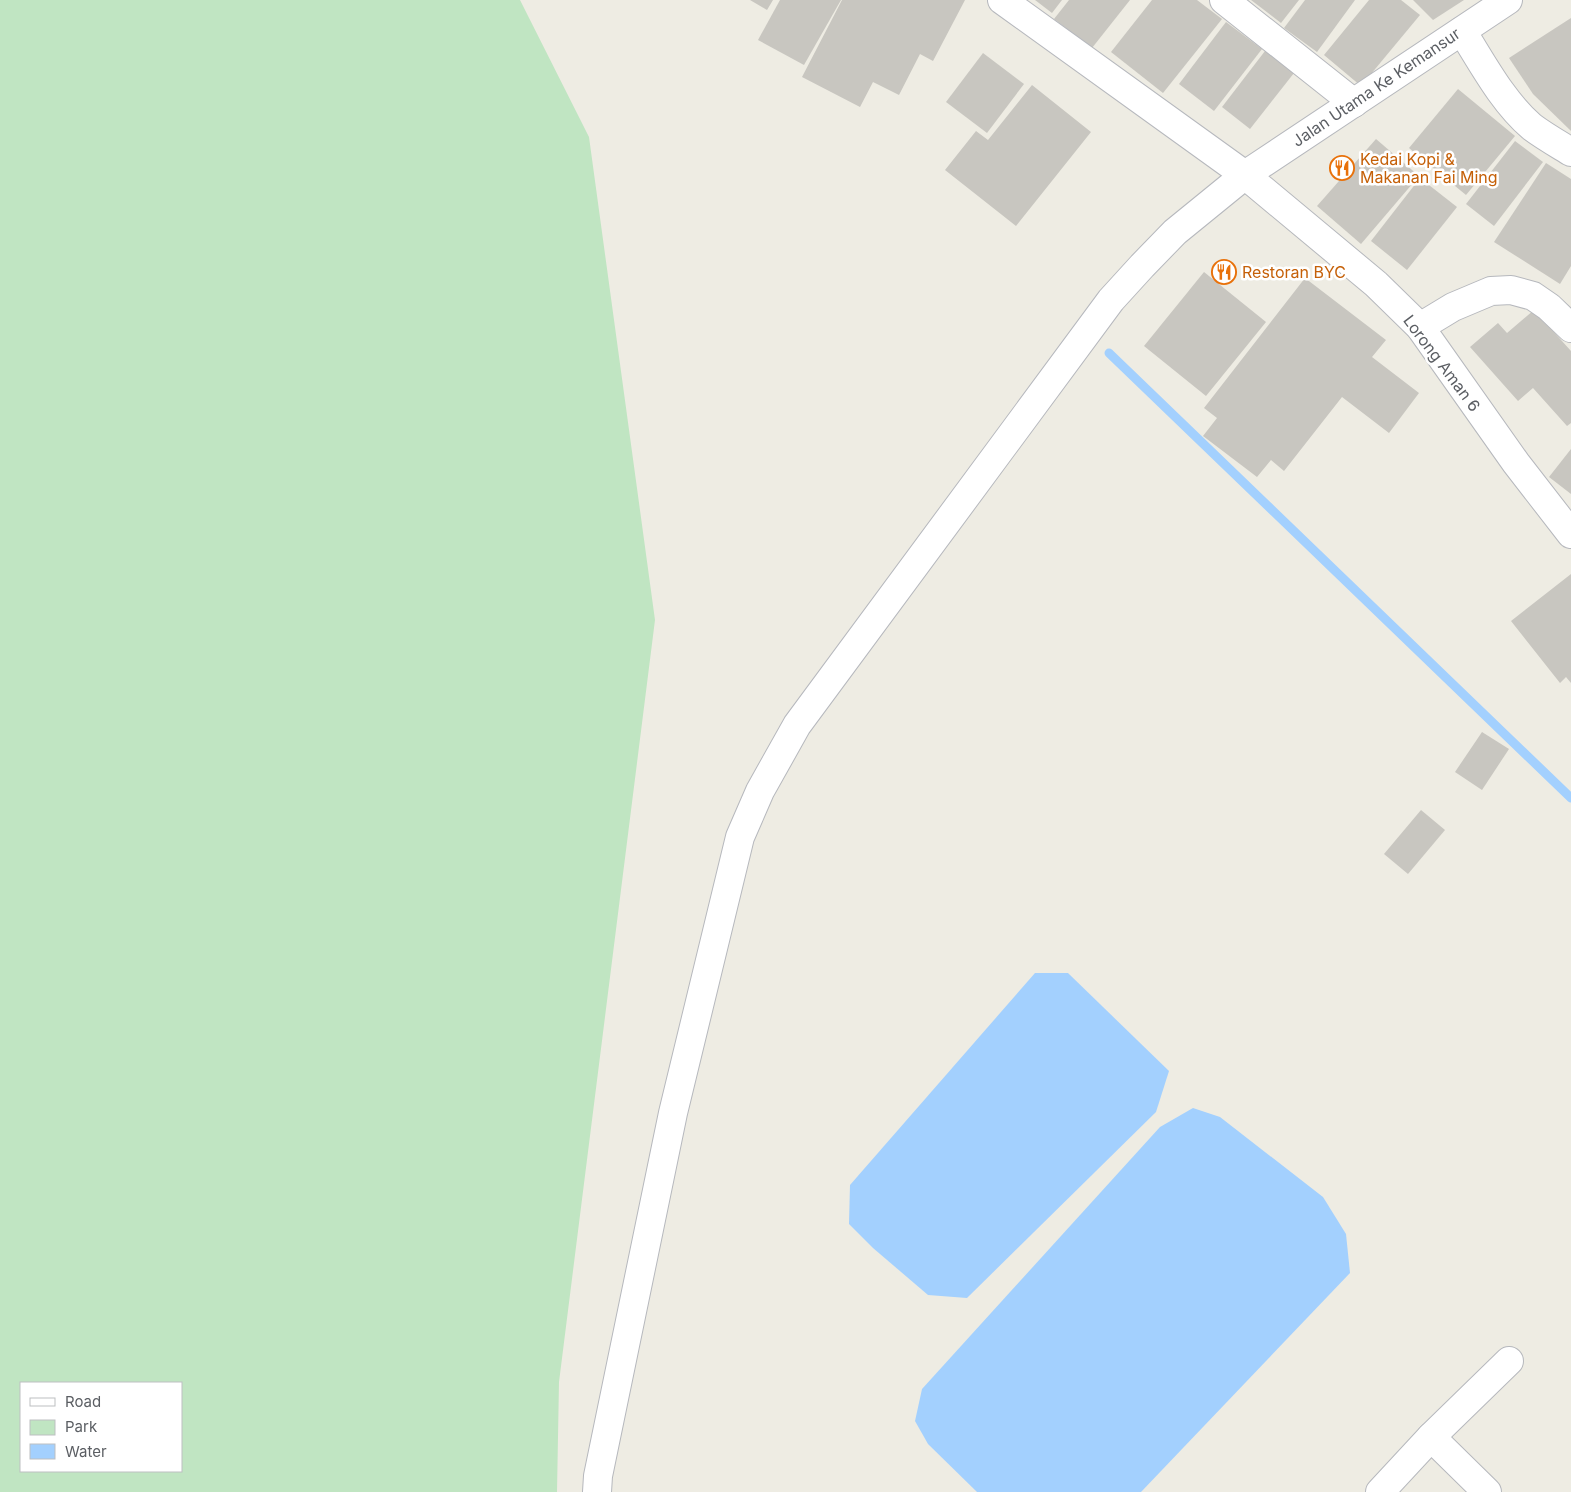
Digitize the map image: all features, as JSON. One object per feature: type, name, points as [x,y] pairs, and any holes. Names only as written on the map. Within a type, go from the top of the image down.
[{"type":"street","name":"Lorong Aman 6","points":[[1002,0],[1245,175],[1376,284],[1420,327],[1516,463],[1571,534]]},
{"type":"street","points":[[1224,0],[1354,102]]},
{"type":"street","name":"Jalan Utama Ke Kemansur","points":[[597,1492],[598,1476],[673,1113],[740,837],[760,791],[797,725],[1111,300],[1175,232],[1245,175],[1508,0]]},
{"type":"street","points":[[1462,31],[1512,107],[1533,128],[1571,152]]},
{"type":"street","points":[[1420,327],[1453,307],[1491,291],[1511,290],[1533,296],[1549,307],[1571,328]]},
{"type":"street","points":[[1380,1492],[1431,1437],[1509,1360]]},
{"type":"street","points":[[1431,1437],[1487,1492]]},
{"type":"green space","points":[[0,0],[520,0],[589,137],[655,620],[559,1382],[557,1492],[0,1492]]},
{"type":"water","points":[[1035,973],[1068,973],[1169,1071],[1156,1112],[967,1298],[928,1295],[873,1248],[849,1224],[850,1185]]},
{"type":"water","points":[[1193,1108],[1220,1117],[1323,1197],[1346,1234],[1350,1273],[1141,1492],[977,1492],[928,1444],[915,1421],[922,1389],[1160,1127]]},
{"type":"building","points":[[750,0],[773,0],[767,10]]},
{"type":"building","points":[[780,0],[841,0],[804,65],[758,40]]},
{"type":"building","points":[[842,0],[965,0],[933,61],[920,54],[899,95],[873,82],[860,107],[802,77]]},
{"type":"building","points":[[1035,0],[1062,0],[1052,13]]},
{"type":"building","points":[[1069,0],[1130,0],[1092,48],[1054,19]]},
{"type":"building","points":[[1152,0],[1197,0],[1222,19],[1163,93],[1111,52]]},
{"type":"building","points":[[1251,0],[1299,0],[1281,23]]},
{"type":"building","points":[[1305,0],[1355,0],[1317,52],[1284,28]]},
{"type":"building","points":[[1369,0],[1401,0],[1420,15],[1361,86],[1324,55]]},
{"type":"building","points":[[1413,0],[1464,0],[1433,20]]},
{"type":"building","points":[[1571,18],[1571,131],[1533,94],[1509,58]]},
{"type":"building","points":[[1226,22],[1262,49],[1214,111],[1179,84]]},
{"type":"building","points":[[1265,51],[1294,73],[1250,129],[1222,107]]},
{"type":"building","points":[[983,53],[1024,84],[987,133],[946,102]]},
{"type":"building","points":[[1032,85],[1091,132],[1016,226],[945,170],[976,131],[988,140]]},
{"type":"building","points":[[1458,89],[1515,136],[1466,195],[1409,148]]},
{"type":"building","points":[[1376,139],[1419,176],[1361,244],[1317,206]]},
{"type":"building","points":[[1515,141],[1543,162],[1494,226],[1466,204]]},
{"type":"building","points":[[1546,163],[1571,179],[1571,266],[1560,284],[1494,242]]},
{"type":"building","points":[[1420,178],[1457,207],[1407,270],[1371,241]]},
{"type":"building","points":[[1204,272],[1266,322],[1206,396],[1144,346]]},
{"type":"building","points":[[1305,278],[1386,340],[1372,357],[1419,393],[1389,433],[1342,397],[1284,471],[1271,460],[1257,477],[1203,436],[1217,418],[1204,408]]},
{"type":"building","points":[[1534,310],[1571,351],[1571,423],[1567,426],[1533,388],[1518,401],[1470,347],[1498,323],[1507,333]]},
{"type":"building","points":[[1571,449],[1571,494],[1549,477]]},
{"type":"building","points":[[1571,574],[1571,683],[1566,677],[1560,683],[1511,621]]},
{"type":"building","points":[[1482,732],[1509,749],[1482,790],[1455,772]]},
{"type":"building","points":[[1421,810],[1445,830],[1408,874],[1384,854]]},
{"type":"waterway","points":[[1109,353],[1571,798]]},
{"type":"place","name":"Kedai Kopi & Makanan Fai Ming","points":[[1342,168]]},
{"type":"place","name":"Restoran BYC","points":[[1224,272]]}]
